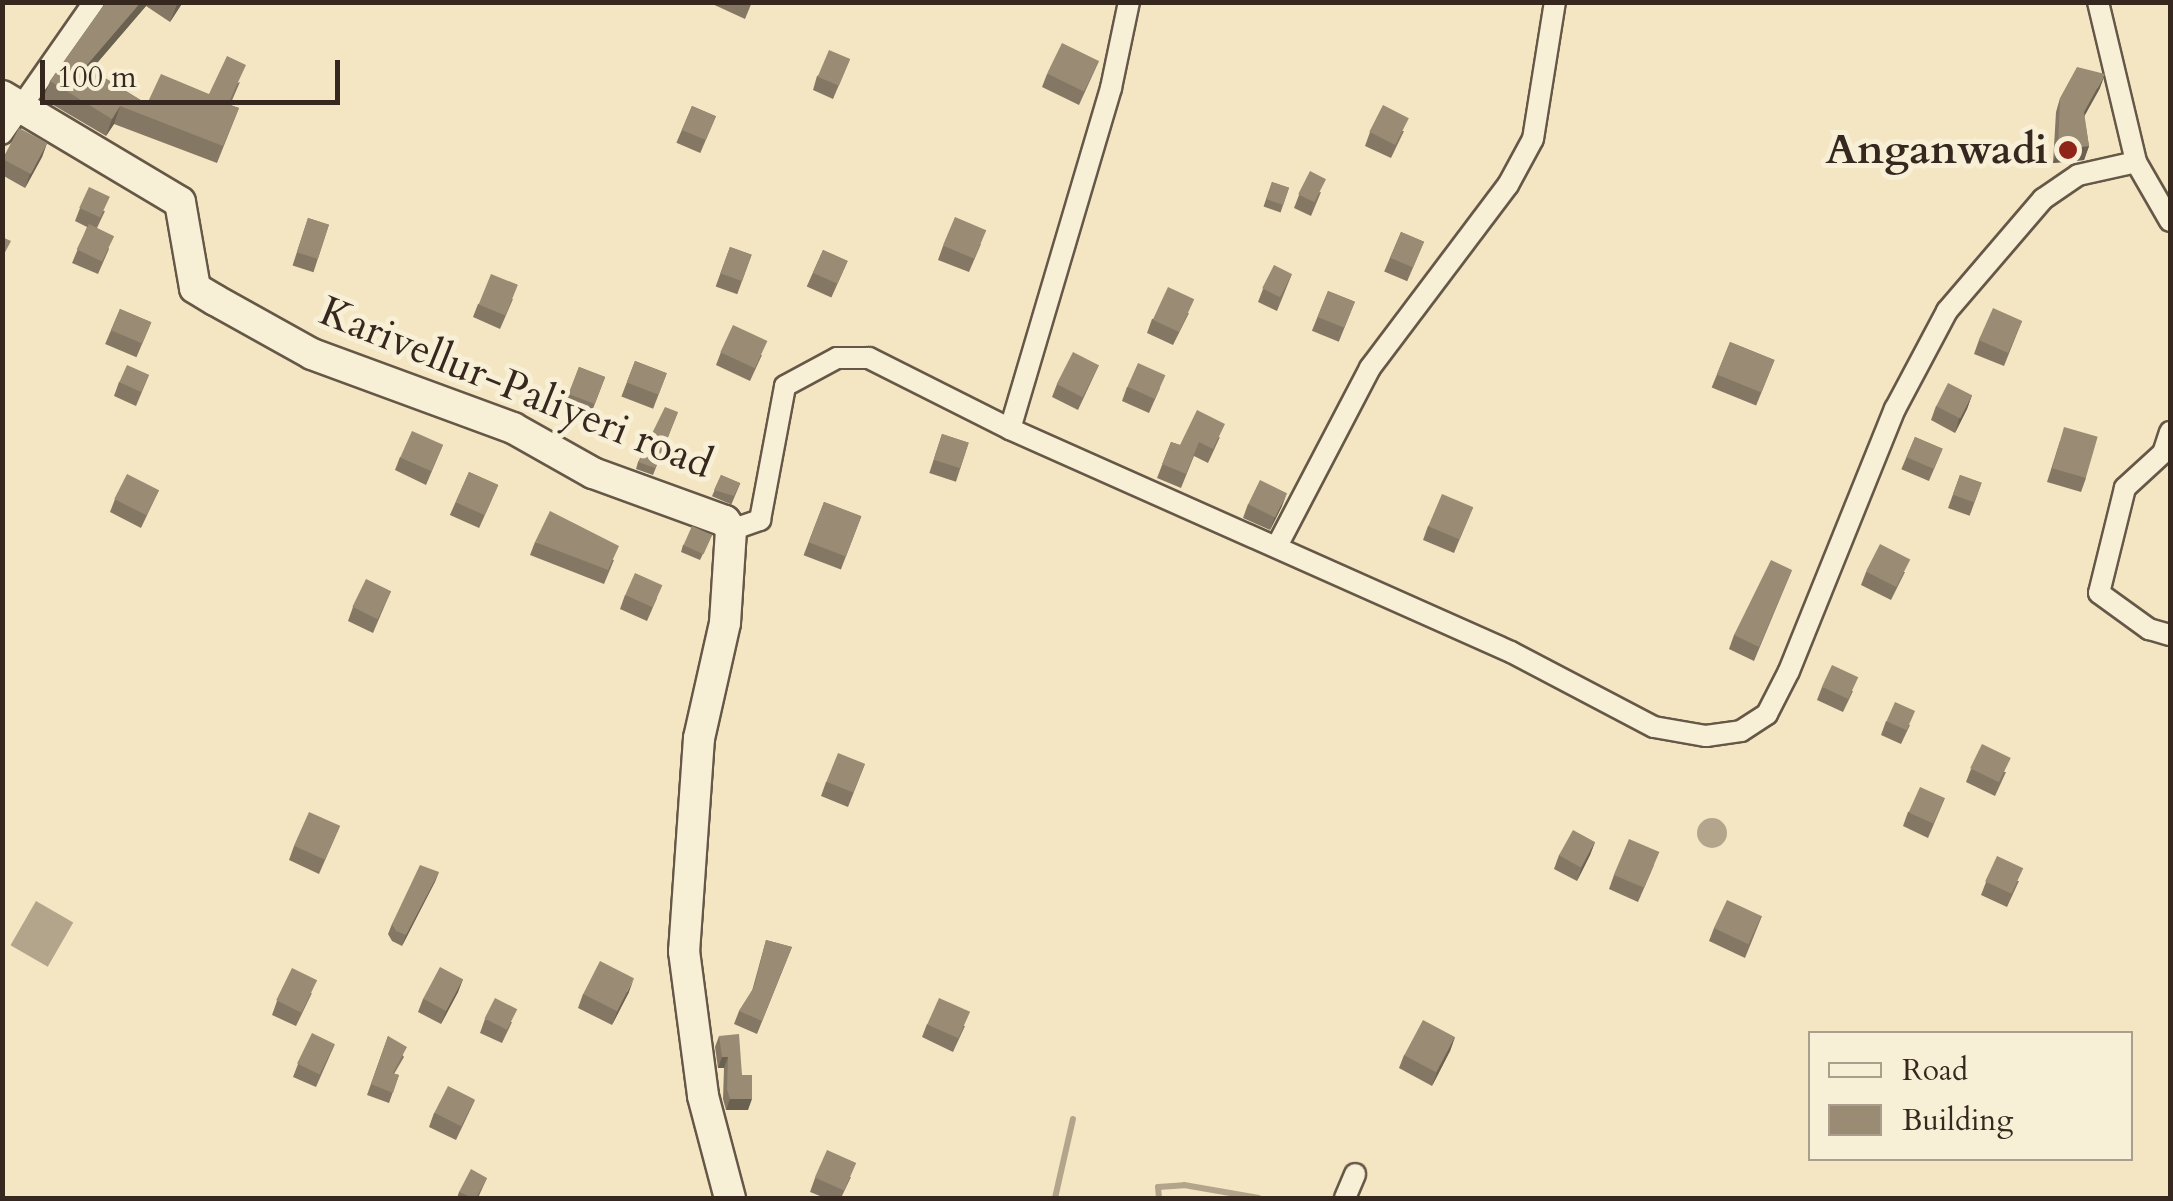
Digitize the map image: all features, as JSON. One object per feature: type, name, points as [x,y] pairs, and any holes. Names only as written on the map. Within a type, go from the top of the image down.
[{"type":"main road","name":"Karivellur-Paliyeri road","points":[[8,113],[180,202],[195,288],[215,300],[312,354],[513,428],[593,473],[689,505],[730,530],[725,623],[699,738],[684,952],[702,1096],[730,1198]]},
{"type":"street","points":[[8,113],[94,2]]},
{"type":"street","points":[[1010,429],[1111,88],[1130,2]]},
{"type":"street","points":[[1277,546],[1370,368],[1508,185],[1533,139],[1555,2]]},
{"type":"street","points":[[2098,2],[2136,162],[2170,221]]},
{"type":"street","points":[[730,530],[760,520],[785,386],[825,362],[869,358],[1010,429],[1511,652],[1654,727],[1706,736],[1740,732],[1767,714],[1789,671],[1895,409],[1947,312],[2042,199],[2078,175],[2136,162]]},
{"type":"street","points":[[2170,432],[2163,453],[2125,488],[2099,593],[2150,629],[2170,635]]},
{"type":"street","points":[[1345,1198],[1355,1174]]},
{"type":"shaded area","points":[[1712,818],[1726,827],[1727,833],[1718,847],[1712,848],[1698,839],[1697,833],[1706,819]]},
{"type":"shaded area","points":[[36,901],[73,922],[48,967],[10,945]]},
{"type":"building","points":[[106,2],[141,2],[86,66],[147,104],[161,74],[209,94],[227,56],[246,65],[228,104],[239,108],[223,146],[120,106],[112,119],[50,81]]},
{"type":"building","points":[[1062,43],[1099,61],[1084,92],[1047,74]]},
{"type":"building","points":[[829,50],[850,59],[839,86],[818,77]]},
{"type":"building","points":[[2077,67],[2105,74],[2084,112],[2089,146],[2058,150],[2060,98]]},
{"type":"building","points":[[1383,105],[1409,118],[1395,145],[1369,132]]},
{"type":"building","points":[[692,106],[716,116],[706,140],[682,130]]},
{"type":"building","points":[[19,128],[47,143],[31,174],[3,159]]},
{"type":"building","points":[[1310,171],[1326,179],[1314,202],[1298,194]]},
{"type":"building","points":[[1272,182],[1289,188],[1283,205],[1266,199]]},
{"type":"building","points":[[89,187],[110,197],[100,218],[79,208]]},
{"type":"building","points":[[955,217],[986,230],[974,259],[943,246]]},
{"type":"building","points":[[308,218],[329,225],[318,259],[297,252]]},
{"type":"building","points":[[89,224],[114,236],[102,261],[77,249]]},
{"type":"building","points":[[1401,232],[1424,242],[1413,268],[1390,258]]},
{"type":"building","points":[[2,237],[11,241],[2,258]]},
{"type":"building","points":[[730,247],[752,255],[742,281],[720,273]]},
{"type":"building","points":[[823,250],[848,261],[837,284],[813,273]]},
{"type":"building","points":[[1274,265],[1292,274],[1280,297],[1262,288]]},
{"type":"building","points":[[491,274],[518,285],[506,315],[479,305]]},
{"type":"building","points":[[1168,287],[1194,299],[1179,332],[1153,320]]},
{"type":"building","points":[[1328,291],[1355,302],[1344,328],[1318,317]]},
{"type":"building","points":[[1993,308],[2022,321],[2008,353],[1979,340]]},
{"type":"building","points":[[120,309],[151,322],[142,343],[111,330]]},
{"type":"building","points":[[733,325],[767,341],[755,368],[720,352]]},
{"type":"building","points":[[1730,342],[1775,360],[1761,392],[1717,374]]},
{"type":"building","points":[[1073,352],[1099,365],[1082,397],[1057,384]]},
{"type":"building","points":[[635,361],[667,373],[658,395],[627,382]]},
{"type":"building","points":[[1138,363],[1165,375],[1155,399],[1127,387]]},
{"type":"building","points":[[127,365],[149,375],[141,392],[119,382]]},
{"type":"building","points":[[579,367],[605,377],[595,404],[569,394]]},
{"type":"building","points":[[1948,383],[1972,395],[1960,418],[1936,406]]},
{"type":"building","points":[[665,407],[678,412],[655,468],[638,462]]},
{"type":"building","points":[[1197,410],[1225,424],[1213,449],[1199,442],[1186,474],[1162,464],[1171,442],[1180,445]]},
{"type":"building","points":[[2064,427],[2098,437],[2086,478],[2052,468]]},
{"type":"building","points":[[412,431],[443,445],[431,471],[400,457]]},
{"type":"building","points":[[942,434],[969,443],[960,468],[934,460]]},
{"type":"building","points":[[1915,437],[1943,449],[1934,469],[1906,457]]},
{"type":"building","points":[[469,472],[498,485],[485,515],[456,502]]},
{"type":"building","points":[[127,474],[159,490],[146,515],[114,499]]},
{"type":"building","points":[[721,475],[740,483],[734,496],[714,490]]},
{"type":"building","points":[[1960,475],[1982,483],[1974,503],[1953,495]]},
{"type":"building","points":[[1260,480],[1287,493],[1275,517],[1248,504]]},
{"type":"building","points":[[1442,494],[1473,507],[1460,540],[1428,526]]},
{"type":"building","points":[[824,502],[861,516],[846,556],[809,542]]},
{"type":"building","points":[[550,511],[619,546],[608,570],[535,542]]},
{"type":"building","points":[[692,526],[712,535],[704,554],[683,545]]},
{"type":"building","points":[[1880,544],[1910,559],[1896,587],[1866,572]]},
{"type":"building","points":[[1771,560],[1792,570],[1759,647],[1734,635]]},
{"type":"building","points":[[635,573],[662,585],[653,607],[625,595]]},
{"type":"building","points":[[366,579],[391,591],[378,619],[352,607]]},
{"type":"building","points":[[1832,665],[1858,677],[1848,699],[1822,687]]},
{"type":"building","points":[[1895,702],[1915,711],[1907,730],[1886,721]]},
{"type":"building","points":[[1982,744],[2011,758],[1999,782],[1970,768]]},
{"type":"building","points":[[838,753],[865,764],[853,793],[826,782]]},
{"type":"building","points":[[1920,787],[1945,798],[1933,824],[1909,813]]},
{"type":"building","points":[[309,812],[340,826],[325,860],[294,846]]},
{"type":"building","points":[[1573,830],[1595,842],[1581,867],[1559,855]]},
{"type":"building","points":[[1629,839],[1659,852],[1644,888],[1614,875]]},
{"type":"building","points":[[1997,856],[2023,868],[2011,894],[1985,881]]},
{"type":"building","points":[[420,865],[439,872],[406,935],[396,931],[392,924]]},
{"type":"building","points":[[1727,900],[1761,916],[1748,944],[1714,928]]},
{"type":"building","points":[[766,940],[792,947],[762,1021],[739,1011],[754,987]]},
{"type":"building","points":[[600,961],[634,978],[617,1011],[583,994]]},
{"type":"building","points":[[440,967],[463,979],[446,1011],[423,999]]},
{"type":"building","points":[[292,968],[317,980],[301,1013],[276,1000]]},
{"type":"building","points":[[495,998],[517,1009],[507,1030],[485,1018]]},
{"type":"building","points":[[939,998],[970,1012],[958,1038],[927,1024]]},
{"type":"building","points":[[1423,1020],[1455,1037],[1436,1072],[1404,1055]]},
{"type":"building","points":[[312,1033],[334,1044],[320,1075],[297,1064]]},
{"type":"building","points":[[739,1034],[742,1075],[752,1075],[752,1099],[730,1099],[727,1089],[728,1057],[722,1057],[719,1036]]},
{"type":"building","points":[[388,1036],[407,1047],[393,1073],[399,1075],[393,1093],[371,1084]]},
{"type":"building","points":[[448,1086],[475,1100],[461,1126],[434,1113]]},
{"type":"building","points":[[827,1150],[856,1163],[844,1190],[815,1177]]},
{"type":"building","points":[[471,1169],[487,1178],[476,1198],[459,1192]]},
{"type":"waterway","points":[[1055,1198],[1073,1119]]},
{"type":"waterway","points":[[1159,1198],[1158,1187],[1184,1185],[1259,1198]]},
{"type":"place","name":"Anganwadi","points":[[2068,150]]}]
